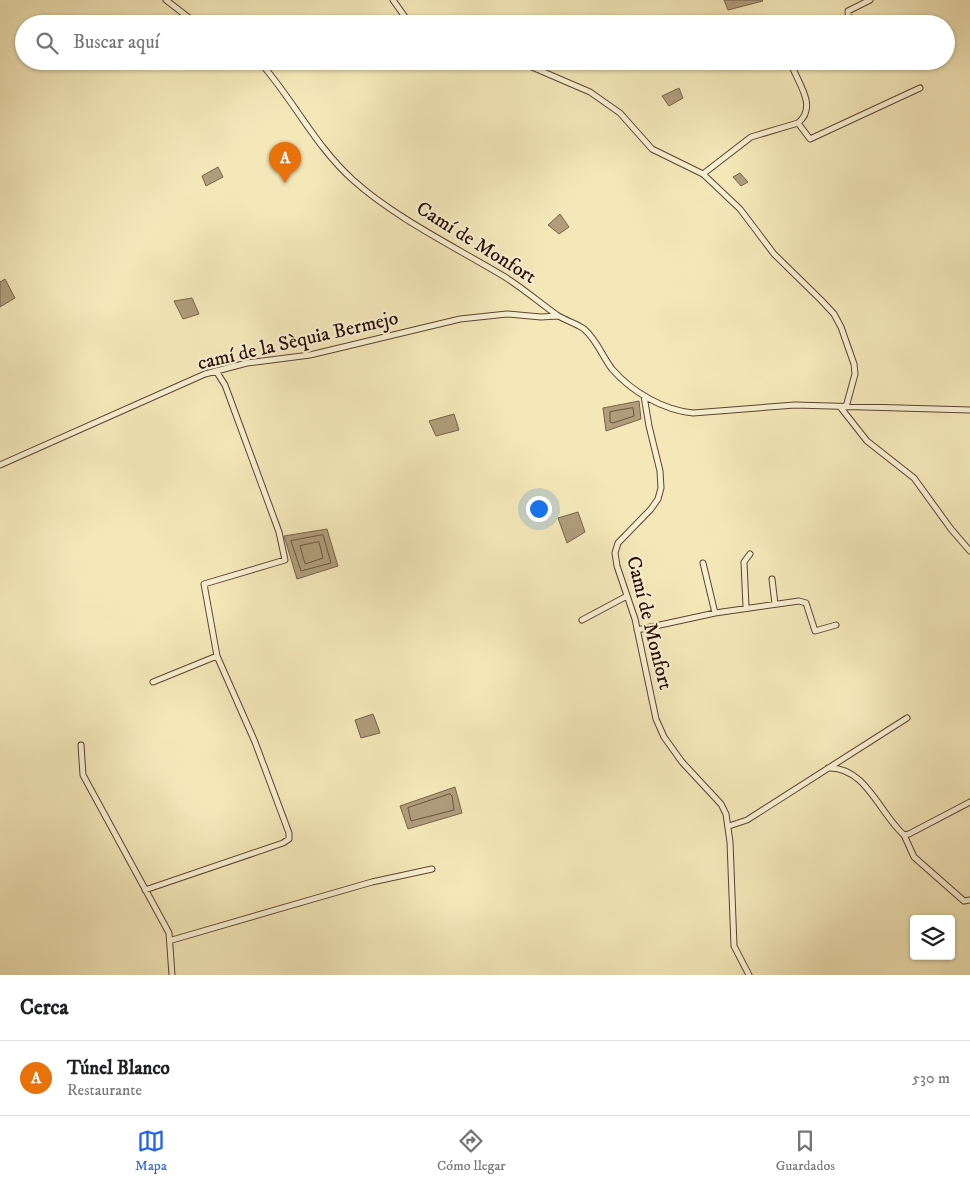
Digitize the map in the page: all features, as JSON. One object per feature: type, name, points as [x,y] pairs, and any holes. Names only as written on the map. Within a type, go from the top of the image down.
[{"type":"street","points":[[166,0],[185,15]]},
{"type":"street","points":[[393,0],[404,15]]},
{"type":"street","points":[[848,15],[848,11],[870,0]]},
{"type":"street","name":"Camí de Monfort","points":[[266,70],[317,140],[352,180],[435,236],[523,288],[559,316],[582,327],[592,336],[612,369],[644,396],[660,471],[661,488],[658,499],[651,510],[618,543],[615,553],[617,566],[637,630],[650,683],[656,719],[664,737],[682,762],[721,804],[729,826],[734,946],[749,975]]},
{"type":"street","points":[[539,70],[590,92],[620,112],[652,149],[703,174],[740,209],[774,254],[834,314],[841,327],[854,364],[855,374],[844,408]]},
{"type":"street","points":[[703,174],[752,137],[798,123],[804,118],[808,108],[793,70]]},
{"type":"street","points":[[798,123],[810,139],[920,88]]},
{"type":"street","name":"camí de la Sèquia Bermejo","points":[[0,465],[87,425],[216,371],[247,363],[310,356],[460,319],[507,314],[541,317],[559,316]]},
{"type":"street","points":[[146,890],[283,844],[288,840],[289,833],[255,742],[217,656],[204,584],[285,560],[279,532],[226,384],[216,371]]},
{"type":"street","points":[[644,396],[672,409],[693,412],[769,406],[970,410]]},
{"type":"street","points":[[844,408],[867,441],[914,478],[951,529],[970,551]]},
{"type":"street","points":[[746,607],[744,562],[750,554]]},
{"type":"street","points":[[703,563],[715,613]]},
{"type":"street","points":[[772,579],[775,604]]},
{"type":"street","points":[[582,620],[627,596]]},
{"type":"street","points":[[637,630],[746,607],[799,601],[806,603],[815,631],[836,625]]},
{"type":"street","points":[[153,682],[217,656]]},
{"type":"street","points":[[729,826],[748,820],[907,718]]},
{"type":"street","points":[[81,745],[83,775],[172,940],[172,975]]},
{"type":"street","points":[[828,768],[840,767],[874,796],[904,835],[914,857],[964,901],[970,900]]},
{"type":"street","points":[[904,835],[970,802]]},
{"type":"street","points":[[172,940],[372,882],[432,869]]},
{"type":"water","points":[[724,0],[762,0],[763,1],[728,10]]},
{"type":"water","points":[[679,88],[683,98],[669,106],[662,96]]},
{"type":"water","points":[[218,167],[223,177],[206,186],[202,176]]},
{"type":"water","points":[[740,173],[748,182],[741,186],[733,177]]},
{"type":"water","points":[[560,214],[569,227],[559,234],[548,225]]},
{"type":"water","points":[[5,279],[15,298],[0,307],[0,282]]},
{"type":"water","points":[[192,298],[199,314],[183,319],[174,301]]},
{"type":"water","points":[[639,401],[641,419],[606,431],[603,408]]},
{"type":"water","points":[[454,414],[459,430],[436,436],[429,421]]},
{"type":"water","points":[[578,512],[585,532],[567,543],[558,518]]},
{"type":"water","points":[[327,529],[338,566],[297,579],[284,536]]},
{"type":"water","points":[[373,714],[380,733],[361,738],[355,720]]},
{"type":"water","points":[[455,787],[462,813],[408,829],[400,806]]},
{"type":"place","name":"Túnel Blanco","points":[[285,183]]}]
